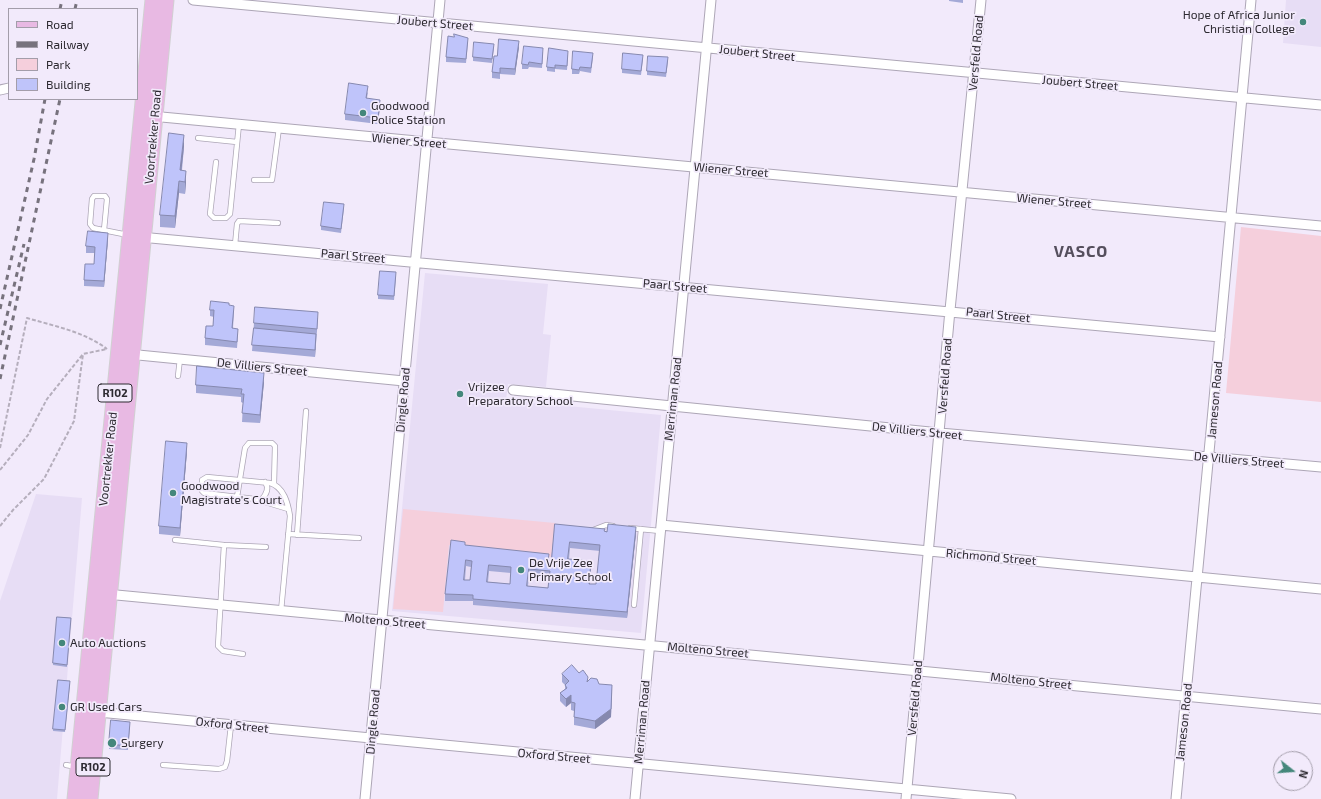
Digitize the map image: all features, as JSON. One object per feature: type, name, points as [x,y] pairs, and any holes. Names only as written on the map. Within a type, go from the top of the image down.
[{"type":"main road","name":"Voortrekker Road","points":[[75,799],[72,766],[102,593],[107,546],[148,116],[153,0]]},
{"type":"main road","name":"Voortrekker Road","points":[[148,116],[166,0]]},
{"type":"main road","name":"Voortrekker Road","points":[[90,799],[98,712],[102,593]]},
{"type":"street","name":"Joubert Street","points":[[193,0],[1321,106]]},
{"type":"street","name":"Dingle Road","points":[[365,799],[440,0]]},
{"type":"street","name":"Merriman Road","points":[[635,799],[711,0]]},
{"type":"street","name":"Versfeld Road","points":[[906,799],[950,310],[981,0]]},
{"type":"street","name":"Jameson Road","points":[[1176,799],[1198,577],[1230,218],[1252,0]]},
{"type":"street","name":"Wiener Street","points":[[148,116],[1321,226]]},
{"type":"street","name":"Paarl Street","points":[[137,236],[684,287],[950,310],[1220,337]]},
{"type":"street","name":"De Villiers Street","points":[[125,354],[404,381]]},
{"type":"street","name":"De Villiers Street","points":[[513,390],[940,433],[1321,467]]},
{"type":"street","name":"Richmond Street","points":[[661,528],[929,551],[1321,589]]},
{"type":"street","name":"Molteno Street","points":[[102,593],[281,612],[650,644],[1321,709]]},
{"type":"street","name":"Oxford Street","points":[[98,712],[1011,799]]},
{"type":"lane","points":[[216,162],[210,214],[214,218],[226,218],[230,214],[239,124]]},
{"type":"lane","points":[[254,180],[272,180],[279,128]]},
{"type":"lane","points":[[198,138],[237,142]]},
{"type":"lane","points":[[104,230],[106,198],[94,196],[92,199],[90,224],[93,228],[104,230],[137,236]]},
{"type":"lane","points":[[235,245],[237,224],[239,221],[278,223]]},
{"type":"lane","points":[[178,376],[180,359]]},
{"type":"lane","points":[[297,535],[306,411]]},
{"type":"lane","points":[[238,497],[247,445],[252,442],[272,443],[277,449],[274,484]]},
{"type":"lane","points":[[281,612],[290,516],[285,496],[274,484],[265,482],[207,477],[202,482],[202,491],[204,493],[261,500],[288,509]]},
{"type":"lane","points":[[261,500],[267,492],[265,482]]},
{"type":"lane","points":[[589,529],[595,530],[606,526],[620,527]]},
{"type":"lane","points":[[627,528],[661,528]]},
{"type":"lane","points":[[634,605],[641,529]]},
{"type":"lane","points":[[288,534],[359,538]]},
{"type":"lane","points":[[175,540],[224,545],[266,547]]},
{"type":"lane","points":[[224,545],[218,646],[224,651],[243,654]]},
{"type":"lane","points":[[163,765],[219,769],[225,766],[228,761],[231,725]]},
{"type":"path","points":[[0,448],[27,318],[86,336],[98,342],[107,349],[82,354],[47,399],[28,435],[0,470]]},
{"type":"path","points":[[0,526],[13,510],[44,480],[74,421],[82,354]]},
{"type":"shaded area","name":"Hope of Africa Junior Christian College","points":[[1286,0],[1321,0],[1321,47],[1283,43]]},
{"type":"shaded area","name":"Vrijzee Preparatory School","points":[[425,273],[548,284],[543,334],[551,335],[546,387],[508,384],[506,400],[661,415],[641,633],[392,611]]},
{"type":"shaded area","points":[[36,494],[82,498],[57,799],[0,799],[0,601]]},
{"type":"green space","points":[[1241,227],[1321,236],[1321,402],[1226,393]]},
{"type":"green space","points":[[403,509],[555,523],[552,557],[449,545],[443,612],[393,609]]},
{"type":"building","points":[[454,34],[468,38],[466,59],[446,57],[448,36],[454,37]]},
{"type":"building","points":[[499,39],[519,41],[515,69],[500,68],[500,73],[492,72],[494,56],[497,56]]},
{"type":"building","points":[[474,42],[494,44],[492,59],[473,57]]},
{"type":"building","points":[[524,46],[543,48],[542,64],[529,62],[528,65],[522,64]]},
{"type":"building","points":[[549,48],[568,51],[567,66],[555,65],[555,68],[547,67]]},
{"type":"building","points":[[573,51],[593,53],[591,68],[580,67],[579,70],[572,69]]},
{"type":"building","points":[[623,53],[643,55],[641,71],[622,69]]},
{"type":"building","points":[[648,56],[668,57],[666,73],[647,71]]},
{"type":"building","name":"Goodwood Police Station","points":[[349,83],[368,86],[366,98],[380,100],[378,118],[345,114]]},
{"type":"building","points":[[169,133],[184,135],[180,170],[186,171],[185,182],[179,181],[175,216],[160,215]]},
{"type":"building","points":[[324,202],[344,204],[341,229],[321,226]]},
{"type":"building","points":[[88,231],[108,233],[104,281],[84,280],[85,264],[94,264],[95,247],[86,246]]},
{"type":"building","points":[[380,271],[396,272],[394,296],[378,295]]},
{"type":"building","points":[[211,301],[229,303],[229,305],[234,306],[232,328],[238,329],[237,342],[205,338],[206,326],[213,326],[214,310],[210,310]]},
{"type":"building","points":[[255,307],[318,312],[317,329],[254,323]]},
{"type":"building","points":[[254,328],[316,334],[315,350],[252,345]]},
{"type":"building","points":[[197,366],[264,373],[260,415],[242,413],[244,394],[241,394],[242,389],[196,385]]},
{"type":"building","name":"Goodwood Magistrate's Court","points":[[166,441],[187,443],[180,528],[159,526]]},
{"type":"building","points":[[555,524],[605,529],[604,531],[607,532],[608,524],[636,527],[627,612],[473,599],[473,595],[445,594],[451,540],[465,542],[465,545],[549,554],[548,561],[551,561]],"holes":[[[570,542],[600,545],[596,584],[589,584],[591,561],[568,559]],[[466,560],[472,561],[470,580],[464,580]],[[489,565],[511,567],[510,584],[487,582]],[[529,569],[550,571],[548,588],[527,586]]]},
{"type":"building","name":"Auto Auctions","points":[[57,617],[71,618],[67,665],[53,663]]},
{"type":"building","points":[[572,665],[579,673],[583,670],[588,677],[587,682],[591,678],[597,679],[599,684],[612,685],[611,709],[595,721],[574,717],[575,703],[571,702],[571,695],[566,699],[560,693],[567,688],[565,685],[569,681],[562,674]]},
{"type":"building","name":"GR Used Cars","points":[[58,680],[70,681],[65,730],[53,729]]},
{"type":"building","points":[[111,720],[130,722],[128,746],[109,744]]},
{"type":"railway","points":[[60,8],[62,0]]},
{"type":"railway","points":[[75,8],[77,0]]},
{"type":"railway","points":[[0,309],[34,159],[45,100]]},
{"type":"railway","points":[[0,379],[60,100]]},
{"type":"railway","points":[[0,345],[24,244]]},
{"type":"place","name":"Hope of Africa Junior Christian College","points":[[1303,22]]},
{"type":"place","name":"Goodwood Police Station","points":[[363,113]]},
{"type":"place","name":"Vrijzee Preparatory School","points":[[460,394]]},
{"type":"place","name":"Goodwood Magistrate's Court","points":[[173,493]]},
{"type":"place","name":"De Vrije Zee Primary School","points":[[521,570]]},
{"type":"place","name":"Auto Auctions","points":[[62,643]]},
{"type":"place","name":"GR Used Cars","points":[[62,707]]},
{"type":"place","name":"Surgery","points":[[112,743]]},
{"type":"district","name":"VASCO","points":[[1081,252]]}]
